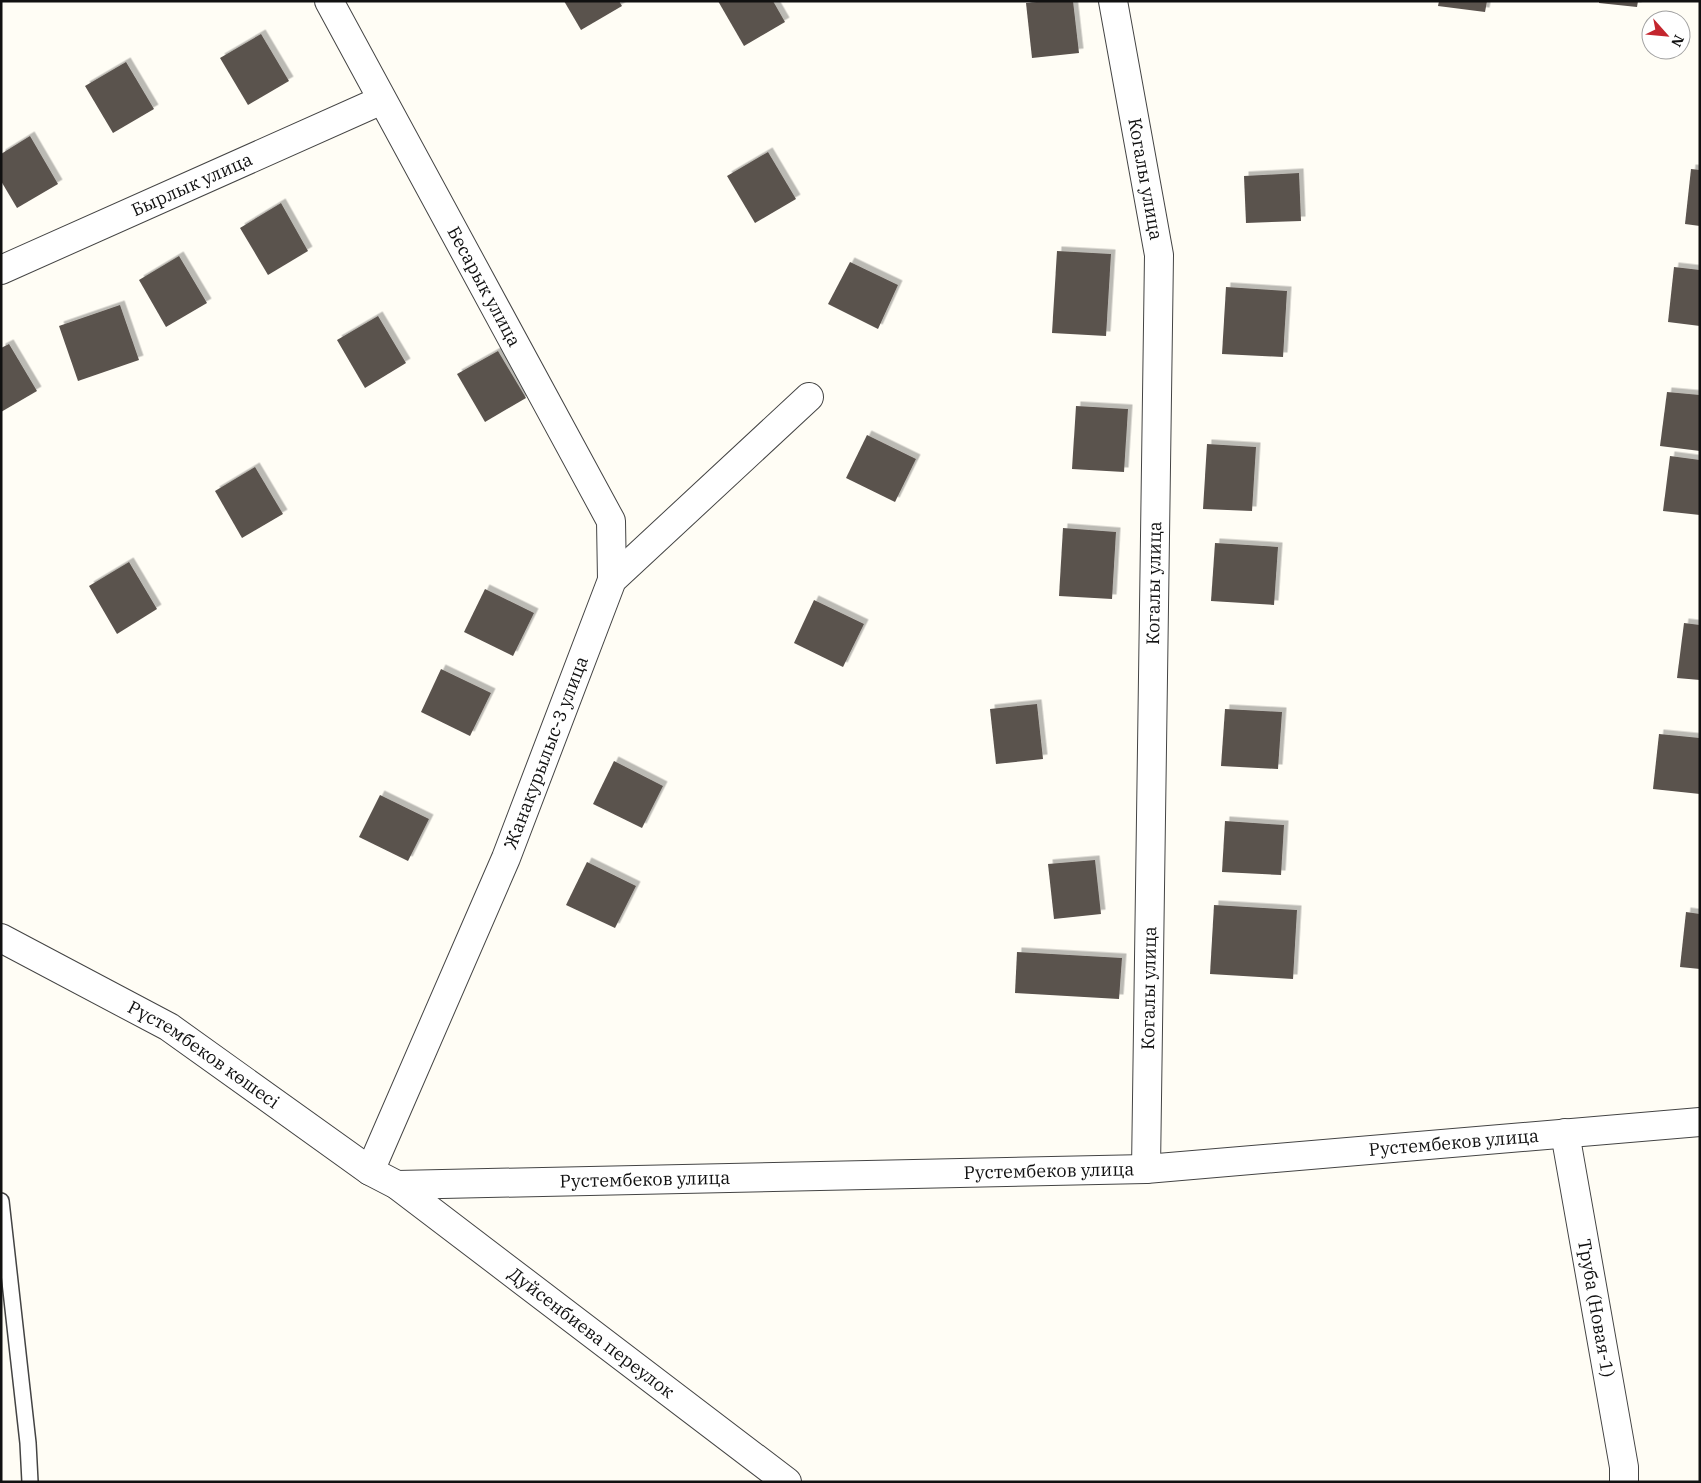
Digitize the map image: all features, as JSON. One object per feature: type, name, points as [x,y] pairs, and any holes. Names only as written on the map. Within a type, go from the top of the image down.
[{"type":"street","name":"Бесарык улица","points":[[329,1],[611,521],[612,580]]},
{"type":"street","name":"Когалы улица","points":[[1113,1],[1159,256],[1146,1169]]},
{"type":"street","name":"Бырлык улица","points":[[1,270],[382,100]]},
{"type":"street","name":"Жанакурылыс-3 улица","points":[[370,1171],[506,858],[612,580],[809,397]]},
{"type":"street","name":"Рүстембеков көшесі","points":[[1,938],[169,1027],[370,1171],[398,1185]]},
{"type":"street","name":"Рустембеков улица","points":[[398,1185],[1146,1169],[1700,1122]]},
{"type":"street","name":"Труба (Новая-1)","points":[[1565,1133],[1624,1467],[1624,1482]]},
{"type":"street","name":"Дуйсенбиева переулок","points":[[398,1185],[787,1482]]},
{"type":"lane","points":[[1,1201],[28,1443],[30,1482]]},
{"type":"building","points":[[564,1],[619,1],[622,6],[581,30]]},
{"type":"building","points":[[718,1],[773,1],[785,22],[744,46]]},
{"type":"building","points":[[1073,1],[1079,53],[1032,58],[1026,3]]},
{"type":"building","points":[[1439,1],[1487,1],[1485,12],[1438,6]]},
{"type":"building","points":[[1599,1],[1638,1],[1637,7],[1599,3]]},
{"type":"building","points":[[261,34],[289,81],[248,105],[220,58]]},
{"type":"building","points":[[126,62],[154,109],[113,133],[85,86]]},
{"type":"building","points":[[30,136],[58,184],[17,208],[1,181],[1,154]]},
{"type":"building","points":[[768,152],[796,199],[755,223],[727,176]]},
{"type":"building","points":[[1691,169],[1700,170],[1700,226],[1685,224]]},
{"type":"building","points":[[1299,173],[1301,221],[1246,223],[1244,176]]},
{"type":"building","points":[[281,203],[308,251],[268,275],[240,228]]},
{"type":"building","points":[[1057,251],[1111,254],[1106,336],[1052,333]]},
{"type":"building","points":[[179,256],[207,303],[166,327],[139,280]]},
{"type":"building","points":[[850,262],[898,285],[878,329],[828,304]]},
{"type":"building","points":[[1674,267],[1700,270],[1700,326],[1668,322]]},
{"type":"building","points":[[1226,287],[1287,291],[1283,357],[1222,354]]},
{"type":"building","points":[[120,305],[139,360],[78,381],[59,326]]},
{"type":"building","points":[[378,316],[406,363],[365,388],[337,340]]},
{"type":"building","points":[[9,344],[37,391],[1,412],[1,348]]},
{"type":"building","points":[[498,351],[526,398],[485,422],[457,374]]},
{"type":"building","points":[[1667,392],[1700,395],[1700,451],[1660,446]]},
{"type":"building","points":[[1076,406],[1128,409],[1124,472],[1072,469]]},
{"type":"building","points":[[867,435],[916,459],[895,502],[846,478]]},
{"type":"building","points":[[1207,444],[1256,447],[1252,511],[1203,509]]},
{"type":"building","points":[[1670,456],[1700,460],[1700,515],[1663,511]]},
{"type":"building","points":[[255,467],[283,514],[242,538],[215,491]]},
{"type":"building","points":[[1063,528],[1116,532],[1112,599],[1059,596]]},
{"type":"building","points":[[1215,543],[1278,547],[1274,605],[1211,601]]},
{"type":"building","points":[[129,562],[157,609],[117,634],[89,586]]},
{"type":"building","points":[[485,589],[534,613],[513,656],[464,632]]},
{"type":"building","points":[[814,600],[864,624],[843,667],[794,643]]},
{"type":"building","points":[[1684,623],[1700,625],[1700,680],[1677,678]]},
{"type":"building","points":[[441,669],[491,693],[470,736],[421,712]]},
{"type":"building","points":[[1037,704],[1043,759],[996,764],[990,709]]},
{"type":"building","points":[[1225,709],[1282,712],[1278,769],[1221,766]]},
{"type":"building","points":[[1659,734],[1700,738],[1700,794],[1653,789]]},
{"type":"building","points":[[614,761],[663,786],[642,828],[593,804]]},
{"type":"building","points":[[380,795],[429,819],[408,861],[359,837]]},
{"type":"building","points":[[1225,821],[1284,825],[1281,875],[1222,872]]},
{"type":"building","points":[[1095,860],[1101,914],[1054,919],[1048,864]]},
{"type":"building","points":[[587,862],[636,886],[615,928],[566,905]]},
{"type":"building","points":[[1214,905],[1297,910],[1293,979],[1210,974]]},
{"type":"building","points":[[1686,912],[1700,914],[1700,969],[1680,967]]},
{"type":"building","points":[[1017,952],[1122,958],[1119,999],[1015,993]]}]
